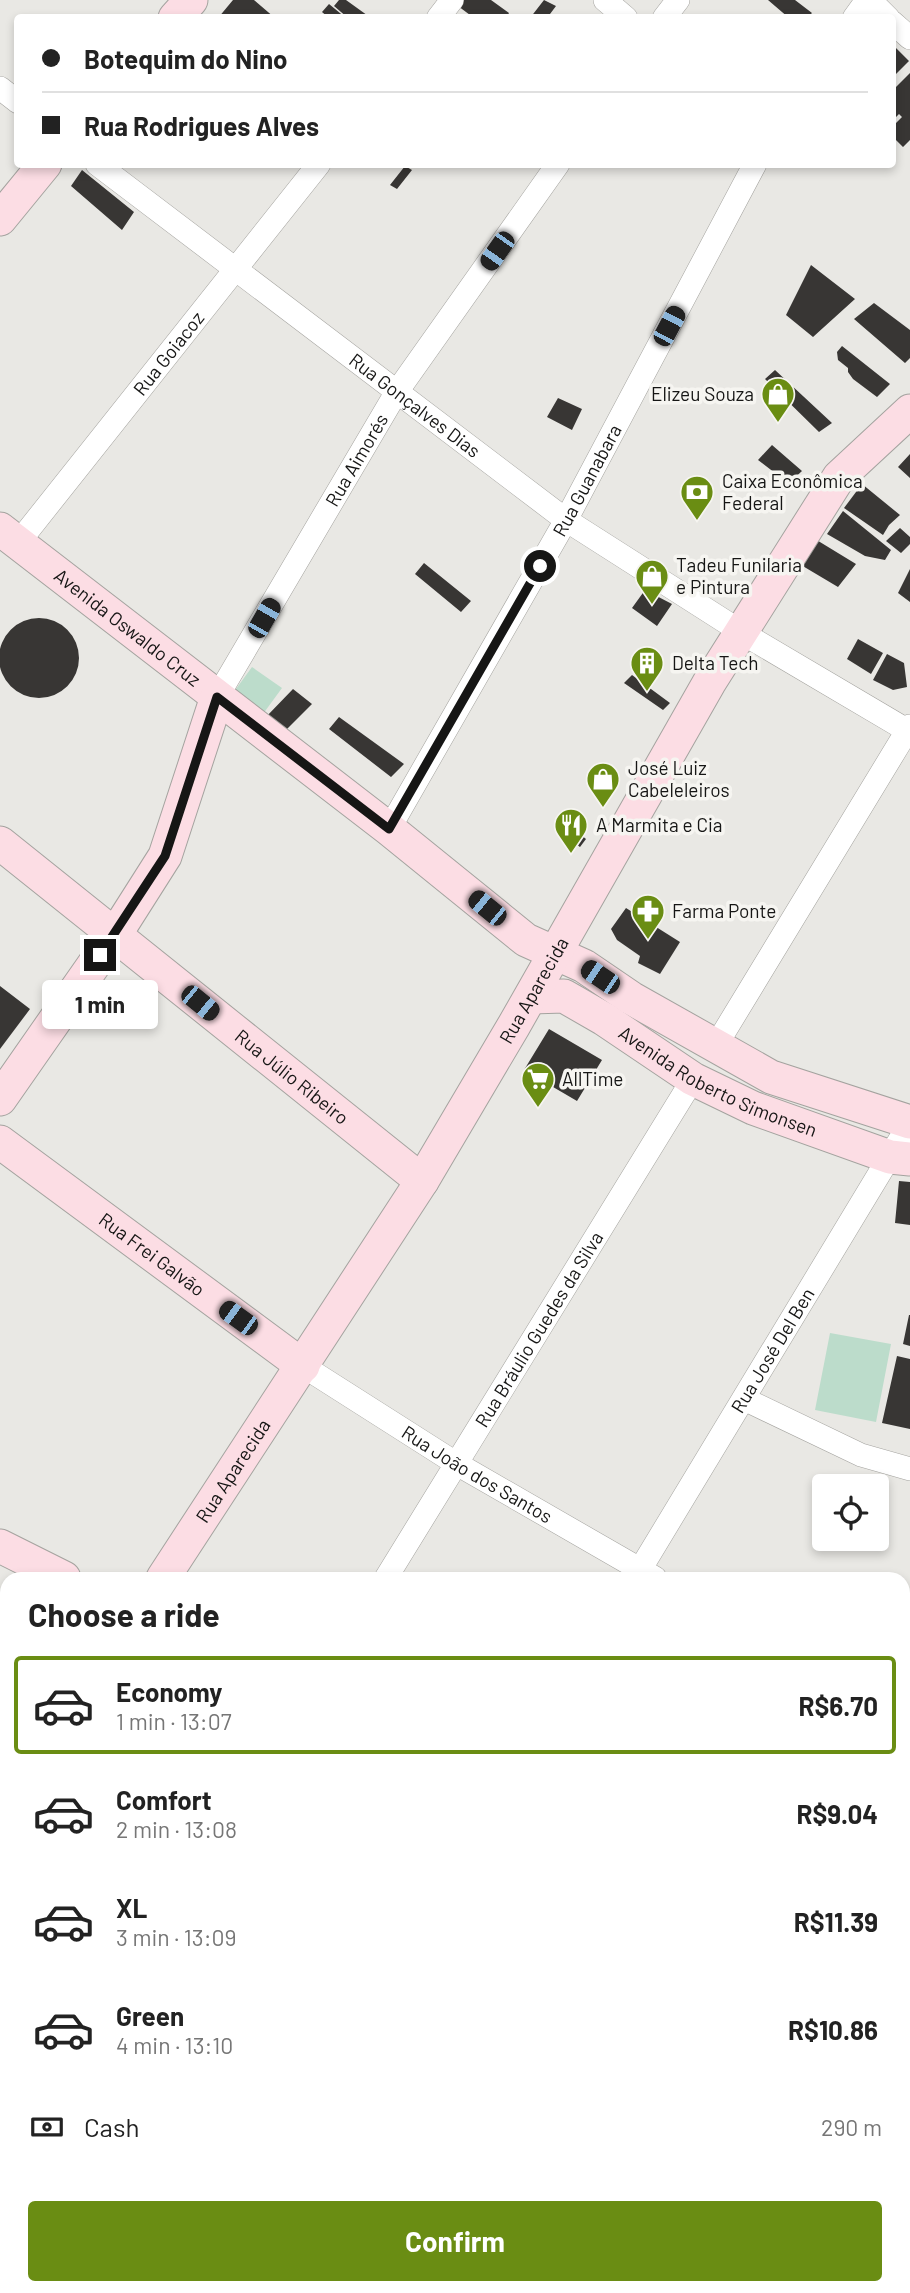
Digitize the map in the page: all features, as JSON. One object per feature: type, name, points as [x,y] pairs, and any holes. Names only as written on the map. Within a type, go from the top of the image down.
[{"type":"main road","points":[[179,14],[191,0]]},
{"type":"main road","points":[[0,219],[43,168]]},
{"type":"main road","name":"Rua Aparecida","points":[[167,1572],[422,1181],[741,631],[838,477],[908,417]]},
{"type":"main road","name":"Avenida Oswaldo Cruz","points":[[9,536],[389,829],[526,940],[555,953]]},
{"type":"main road","points":[[0,1099],[114,935],[165,856],[217,697]]},
{"type":"main road","name":"Rua Júlio Ribeiro","points":[[0,843],[422,1181]]},
{"type":"main road","name":"Avenida Roberto Simonsen","points":[[555,953],[584,967],[631,998],[771,1077],[910,1122]]},
{"type":"main road","name":"Avenida Roberto Simonsen","points":[[531,997],[565,996],[693,1079],[753,1108],[900,1158]]},
{"type":"main road","name":"Rua Frei Galvão","points":[[0,1142],[303,1366]]},
{"type":"main road","points":[[0,1546],[52,1572]]},
{"type":"street","points":[[441,14],[452,0]]},
{"type":"street","points":[[605,0],[621,14]]},
{"type":"street","points":[[667,14],[678,0]]},
{"type":"street","points":[[858,14],[869,0],[884,14]]},
{"type":"street","points":[[896,26],[910,38]]},
{"type":"street","points":[[0,88],[14,99]]},
{"type":"street","name":"Rua Gonçalves Dias","points":[[102,168],[566,520],[741,631],[909,730]]},
{"type":"street","name":"Rua Goiacoz","points":[[9,536],[316,168]]},
{"type":"street","name":"Rua Aimorés","points":[[217,697],[396,393],[555,168]]},
{"type":"street","name":"Rua Guanabara","points":[[389,829],[566,520],[753,168]]},
{"type":"street","points":[[715,1047],[909,730]]},
{"type":"street","name":"Rua Bráulio Guedes da Silva","points":[[390,1572],[693,1079]]},
{"type":"street","name":"Rua José Del Ben","points":[[645,1572],[744,1399],[900,1158],[910,1122]]},
{"type":"street","name":"Rua João dos Santos","points":[[303,1366],[457,1464],[636,1572]]},
{"type":"street","points":[[744,1399],[861,1455],[910,1469]]},
{"type":"green space","points":[[252,667],[282,688],[263,714],[233,693]]},
{"type":"green space","points":[[830,1333],[891,1344],[876,1422],[815,1410]]},
{"type":"building","points":[[233,0],[254,0],[270,14],[221,14]]},
{"type":"building","points":[[339,0],[346,0],[365,14],[343,14],[334,6]]},
{"type":"building","points":[[450,0],[491,0],[509,13],[508,14],[469,14]]},
{"type":"building","points":[[544,0],[556,6],[550,14],[533,14]]},
{"type":"building","points":[[768,0],[795,0],[812,13],[811,14],[784,14]]},
{"type":"building","points":[[329,4],[341,14],[324,14],[322,12]]},
{"type":"building","points":[[896,48],[909,61],[896,74]]},
{"type":"building","points":[[910,73],[910,140],[903,147],[896,140],[896,123],[902,117],[899,114],[896,117],[896,87]]},
{"type":"building","points":[[403,168],[412,170],[397,189],[390,185]]},
{"type":"building","points":[[82,170],[134,212],[122,230],[71,186]]},
{"type":"building","points":[[811,265],[855,299],[813,337],[786,315]]},
{"type":"building","points":[[874,303],[910,330],[910,358],[905,363],[854,319]]},
{"type":"building","points":[[842,346],[890,384],[877,397],[853,379],[848,368],[838,360],[837,352]]},
{"type":"building","points":[[775,370],[832,423],[819,432],[765,379]]},
{"type":"building","points":[[558,398],[582,409],[572,430],[547,417]]},
{"type":"building","points":[[772,445],[802,471],[786,486],[758,460]]},
{"type":"building","points":[[910,454],[910,478],[898,467]]},
{"type":"building","points":[[862,484],[900,515],[883,535],[844,508]]},
{"type":"building","points":[[843,511],[891,550],[885,560],[865,556],[827,534]]},
{"type":"building","points":[[900,528],[910,537],[910,544],[901,553],[886,541]]},
{"type":"building","points":[[815,539],[856,564],[838,587],[801,565]]},
{"type":"building","points":[[424,563],[471,601],[461,612],[415,574]]},
{"type":"building","points":[[910,569],[910,602],[898,593]]},
{"type":"building","name":"Tadeu Funilaria e Pintura","points":[[645,590],[672,604],[657,626],[632,608]]},
{"type":"building","points":[[39,618],[54,621],[67,630],[76,643],[79,658],[76,673],[67,686],[54,695],[39,698],[24,695],[11,686],[2,673],[-1,658],[2,643],[11,630],[24,621]]},
{"type":"building","points":[[858,639],[883,653],[871,674],[847,659]]},
{"type":"building","points":[[887,654],[904,663],[907,687],[893,690],[873,680]]},
{"type":"building","name":"Delta Tech","points":[[632,675],[670,703],[663,710],[624,683]]},
{"type":"building","points":[[293,689],[312,704],[282,734],[265,718]]},
{"type":"building","points":[[339,717],[404,764],[391,777],[329,729]]},
{"type":"building","points":[[575,830],[586,839],[580,847],[568,838]]},
{"type":"building","name":"Farma Ponte","points":[[626,908],[680,942],[660,974],[638,963],[640,956],[617,940],[611,929]]},
{"type":"building","points":[[0,986],[30,1009],[0,1049]]},
{"type":"building","points":[[549,1029],[602,1060],[577,1101],[524,1070]]},
{"type":"building","points":[[899,1181],[910,1182],[910,1225],[895,1223]]},
{"type":"building","points":[[910,1315],[910,1346],[903,1344]]},
{"type":"building","points":[[897,1356],[910,1359],[910,1429],[882,1423]]},
{"type":"place","name":"Elizeu Souza","points":[[778,424]]},
{"type":"place","name":"Caixa Econômica Federal","points":[[697,522]]},
{"type":"place","name":"Tadeu Funilaria e Pintura","points":[[652,606]]},
{"type":"place","name":"Delta Tech","points":[[647,693]]},
{"type":"place","name":"José Luiz Cabeleleiros","points":[[603,809]]},
{"type":"place","name":"A Marmita e Cia","points":[[571,855]]},
{"type":"place","name":"Farma Ponte","points":[[648,941]]},
{"type":"place","name":"AllTime","points":[[538,1109]]},
{"type":"route","points":[[100,955],[165,856],[217,697],[389,829],[540,566]]}]
